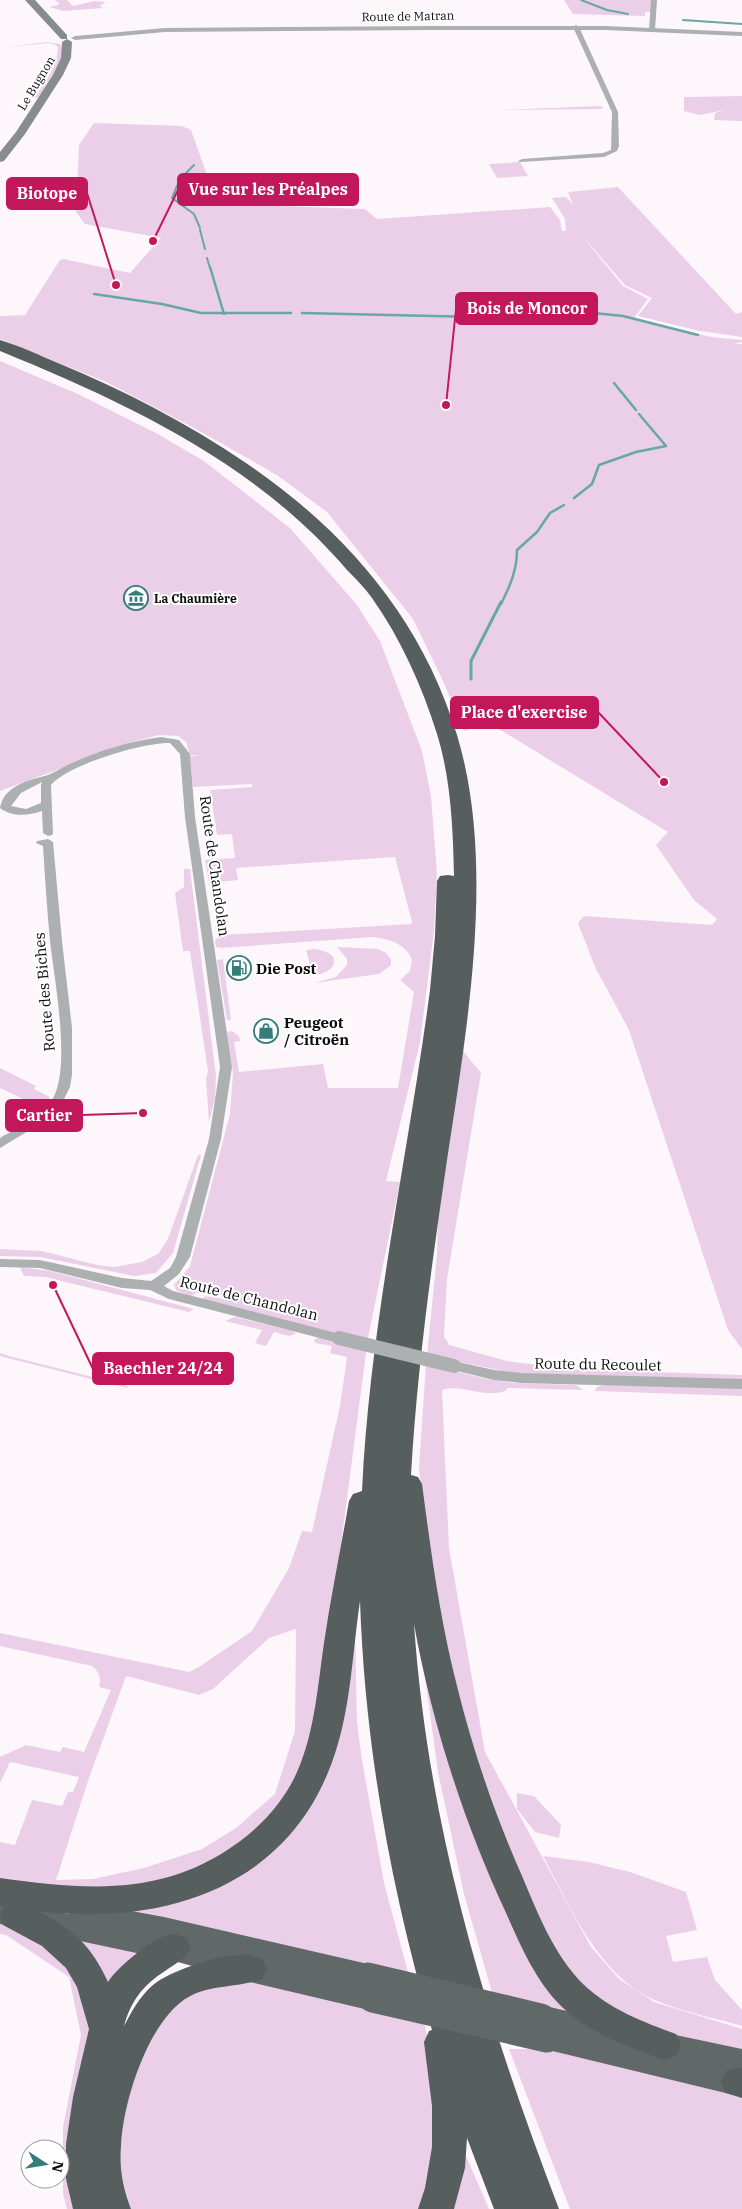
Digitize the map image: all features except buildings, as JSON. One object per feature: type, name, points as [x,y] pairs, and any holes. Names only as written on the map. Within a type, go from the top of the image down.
[{"type":"highway","points":[[0,345],[86,380],[158,414],[225,454],[280,494],[324,533],[368,581],[404,634],[433,693],[447,735],[458,794],[464,849],[463,925],[455,1017],[418,1272],[400,1426],[396,1513],[397,1602],[403,1682],[417,1785],[438,1887],[467,1997],[499,2099],[541,2209]]},
{"type":"highway","points":[[0,352],[77,384],[148,418],[214,457],[274,501],[327,551],[364,595],[394,642],[421,701],[435,749],[443,794],[447,849],[447,907],[438,1016],[394,1295],[383,1391],[375,1482],[374,1531],[378,1666],[388,1752],[400,1824],[427,1947],[460,2063],[512,2209]]},
{"type":"highway","points":[[4,1903],[71,1900],[102,1901],[139,1898],[169,1892],[209,1878],[235,1864],[267,1839],[287,1818],[308,1782],[325,1731],[383,1391]]},
{"type":"highway","points":[[400,1426],[426,1603],[442,1685],[469,1778],[499,1862],[534,1937],[561,1982],[570,1994],[588,2009],[600,2017],[741,2078]]},
{"type":"highway","points":[[4,1903],[66,1911],[164,1929],[371,1988],[544,2028],[741,2078]]},
{"type":"highway","points":[[4,1903],[250,1969],[371,1988]]},
{"type":"highway","points":[[4,1903],[54,1936],[75,1954],[87,1969],[95,1985],[106,2029]]},
{"type":"highway","points":[[92,2209],[84,2175],[83,2146],[88,2110],[106,2029],[116,2001],[130,1979],[142,1968],[174,1948],[210,1941]]},
{"type":"highway","points":[[427,1947],[451,2112],[449,2165],[446,2181],[436,2209]]},
{"type":"highway","points":[[113,2209],[104,2176],[103,2143],[109,2113],[121,2074],[143,2021],[160,1999],[185,1982],[220,1972],[250,1969]]},
{"type":"highway","points":[[544,2028],[664,2045]]},
{"type":"main road","points":[[30,0],[68,39]]},
{"type":"main road","name":"Le Bugnon","points":[[0,159],[20,134],[58,75],[66,58],[68,39]]},
{"type":"street","points":[[652,30],[654,0]]},
{"type":"street","name":"Route de Matran","points":[[68,39],[172,30],[576,28],[742,34]]},
{"type":"street","points":[[522,161],[604,156],[614,151],[616,138],[615,112],[576,28]]},
{"type":"street","name":"Route de Chandolan","points":[[46,805],[33,812],[22,813],[5,807],[6,801],[13,792],[70,768],[156,740],[172,740],[179,745],[185,754],[190,817],[226,1067],[224,1094],[218,1123],[184,1257],[180,1266],[172,1274],[153,1286]]},
{"type":"street","points":[[48,832],[46,785],[53,776]]},
{"type":"street","name":"Route des Biches","points":[[0,1144],[44,1116],[57,1102],[64,1087],[66,1075],[66,1028],[56,941],[48,842],[41,843]]},
{"type":"street","name":"Route de Chandolan","points":[[0,1263],[40,1264],[122,1283],[153,1286],[169,1294],[454,1366]]},
{"type":"street","name":"Route du Recoulet","points":[[454,1366],[494,1375],[521,1378],[742,1384]]},
{"type":"shaded area","points":[[67,0],[73,6],[95,1],[106,2],[99,6],[103,8],[64,11],[49,7],[58,5],[59,3],[55,1]]},
{"type":"shaded area","points":[[564,0],[652,0],[651,12],[645,12],[645,16],[573,14]]},
{"type":"shaded area","points":[[47,42],[60,44],[61,58],[51,80],[38,98],[34,98],[53,68],[58,47],[48,43],[0,48]]},
{"type":"shaded area","points":[[742,96],[742,121],[714,120],[715,113],[725,110],[700,115],[684,111],[684,97]]},
{"type":"shaded area","points":[[603,107],[601,109],[499,110]]},
{"type":"shaded area","points":[[94,123],[182,126],[191,130],[211,186],[244,185],[245,205],[365,209],[377,219],[550,207],[560,220],[562,231],[566,231],[565,219],[552,198],[566,197],[573,205],[568,192],[618,187],[736,314],[742,312],[742,337],[700,331],[638,316],[652,298],[625,285],[578,231],[623,286],[648,299],[634,318],[711,337],[742,340],[742,342],[734,344],[742,344],[742,1349],[728,1330],[629,1030],[595,967],[578,923],[584,916],[712,925],[717,919],[694,900],[656,845],[668,832],[489,723],[464,731],[444,683],[413,619],[327,512],[277,475],[194,428],[106,382],[0,339],[0,316],[25,315],[60,260],[64,259],[130,273],[161,238],[85,224],[76,212],[79,145]]},
{"type":"shaded area","points":[[520,162],[528,176],[497,178],[489,164]]},
{"type":"shaded area","points":[[0,361],[78,394],[156,433],[204,461],[290,528],[357,605],[380,641],[422,751],[431,796],[437,874],[434,931],[420,1042],[386,1181],[400,1182],[368,1338],[319,1712],[307,1762],[265,1829],[197,1874],[128,1892],[0,1882],[0,1842],[15,1845],[32,1800],[62,1806],[68,1792],[73,1792],[79,1777],[10,1762],[0,1783],[0,1757],[26,1745],[60,1752],[63,1747],[84,1752],[111,1690],[99,1687],[99,1675],[92,1666],[0,1646],[0,1633],[189,1672],[252,1631],[289,1568],[302,1531],[312,1532],[340,1406],[347,1357],[330,1353],[332,1346],[315,1343],[314,1340],[318,1337],[343,1335],[202,1299],[205,1296],[236,1301],[237,1297],[200,1291],[191,1296],[177,1291],[174,1285],[190,1266],[230,1114],[233,1073],[227,1032],[232,1031],[239,1036],[240,1041],[234,1042],[239,1072],[323,1064],[328,1088],[398,1088],[414,992],[400,980],[410,971],[412,960],[406,950],[397,943],[373,937],[221,948],[216,947],[215,940],[223,935],[411,924],[412,922],[395,857],[236,868],[238,880],[220,882],[220,888],[210,887],[205,860],[235,858],[232,834],[217,835],[210,790],[252,787],[252,784],[193,787],[190,756],[201,755],[190,755],[186,742],[178,736],[159,735],[133,742],[0,791]],"holes":[[[296,1629],[295,1731],[275,1794],[236,1828],[202,1849],[144,1868],[93,1879],[56,1880],[89,1778],[126,1676],[199,1695],[213,1689],[269,1638]]]},
{"type":"shaded area","points":[[184,869],[190,869],[216,1076],[215,1098],[209,1122],[206,1079],[208,1071],[190,951],[183,951],[175,893],[184,887]]},
{"type":"shaded area","points":[[337,947],[378,949],[386,953],[391,959],[391,965],[379,974],[314,983],[336,977],[347,965],[347,959]]},
{"type":"shaded area","points":[[315,949],[330,954],[334,958],[334,962],[328,971],[313,976],[306,950]]},
{"type":"shaded area","points":[[223,959],[231,1020],[227,1020],[217,960]]},
{"type":"shaded area","points":[[463,1051],[481,1073],[447,1279],[444,1336],[449,1345],[507,1361],[569,1369],[742,1375],[742,1380],[512,1373],[427,1355],[437,1255],[438,1220]]},
{"type":"shaded area","points":[[0,1068],[36,1086],[34,1089],[50,1097],[42,1108],[0,1088]]},
{"type":"shaded area","points":[[198,1155],[201,1155],[173,1253],[156,1273],[134,1276],[40,1257],[0,1256],[0,1249],[42,1251],[97,1265],[114,1267],[142,1262],[158,1254],[168,1239]]},
{"type":"shaded area","points":[[20,1267],[50,1271],[194,1309],[189,1312],[45,1277],[24,1276]]},
{"type":"shaded area","points":[[235,1317],[293,1331],[296,1334],[289,1336],[274,1332],[266,1346],[255,1343],[262,1330],[225,1321]]},
{"type":"shaded area","points":[[0,1353],[128,1386],[127,1388],[0,1356]]},
{"type":"shaded area","points":[[426,1364],[483,1378],[513,1383],[576,1385],[584,1390],[507,1388],[507,1390],[499,1393],[482,1393],[457,1388],[442,1390],[449,1548],[485,1752],[591,1947],[619,1979],[654,2002],[742,2029],[742,2053],[671,2037],[615,2014],[563,1966],[534,1911],[502,1836],[453,1693],[427,1551],[419,1467]]},
{"type":"shaded area","points":[[603,1385],[742,1388],[742,1396],[595,1391],[597,1387]]},
{"type":"shaded area","points":[[411,1574],[458,1769],[582,2015],[493,1996],[464,1894],[438,1772]]},
{"type":"shaded area","points":[[355,1628],[357,1722],[362,1760],[384,1883],[409,1976],[107,1910],[284,1834]]},
{"type":"shaded area","points":[[517,1793],[534,1796],[561,1825],[559,1838],[535,1832],[517,1809]]},
{"type":"shaded area","points":[[543,1856],[589,1862],[630,1872],[686,1892],[697,1930],[666,1936],[673,1962],[707,1957],[715,1980],[742,2010],[742,2026],[688,2012],[657,2001],[637,1990],[619,1976],[603,1959],[576,1919]]},
{"type":"shaded area","points":[[0,1922],[19,1926],[88,1984],[90,2041],[79,2209],[67,2209],[63,2194],[63,2189],[70,2189],[70,2139],[63,2139],[63,2127],[81,2035],[69,1977],[6,1935],[0,1934]]},
{"type":"shaded area","points":[[69,1938],[147,1955],[106,2005]]},
{"type":"shaded area","points":[[228,1978],[423,2016],[437,2088],[439,2150],[422,2209],[129,2209],[116,2180],[116,2130],[142,2051],[171,1999]]},
{"type":"shaded area","points":[[509,2049],[552,2049],[742,2093],[742,2209],[570,2209]]},
{"type":"shaded area","points":[[463,2149],[489,2209],[444,2209]]},
{"type":"waterway","points":[[581,0],[607,10],[628,14]]},
{"type":"waterway","points":[[683,20],[742,24]]},
{"type":"waterway","points":[[194,165],[180,179],[172,198],[194,214],[200,228]]},
{"type":"waterway","points":[[200,230],[205,249]]},
{"type":"waterway","points":[[207,258],[210,268]]},
{"type":"waterway","points":[[210,267],[224,313]]},
{"type":"waterway","points":[[94,294],[162,304],[201,313],[224,313]]},
{"type":"waterway","points":[[486,317],[507,318],[566,310]]},
{"type":"waterway","points":[[574,311],[623,316],[698,335]]},
{"type":"waterway","points":[[224,313],[291,313]]},
{"type":"waterway","points":[[302,313],[477,317]]},
{"type":"waterway","points":[[614,383],[636,410]]},
{"type":"waterway","points":[[574,498],[592,484],[599,465],[636,452],[666,446],[639,414]]},
{"type":"waterway","points":[[501,604],[512,578],[517,550],[537,532],[550,513],[564,505]]},
{"type":"waterway","points":[[471,679],[471,661],[501,602]]},
{"type":"place","name":"Vue sur les Préalpes","points":[[153,241]]},
{"type":"place","name":"Biotope","points":[[116,285]]},
{"type":"place","name":"Bois de Moncor","points":[[446,405]]},
{"type":"place","name":"La Chaumière","points":[[136,598]]},
{"type":"place","name":"Place d'exercise","points":[[664,782]]},
{"type":"place","name":"Die Post","points":[[239,968]]},
{"type":"place","name":"Peugeot / Citroën","points":[[266,1031]]},
{"type":"place","name":"Cartier","points":[[143,1113]]},
{"type":"place","name":"Baechler 24/24","points":[[53,1285]]}]
